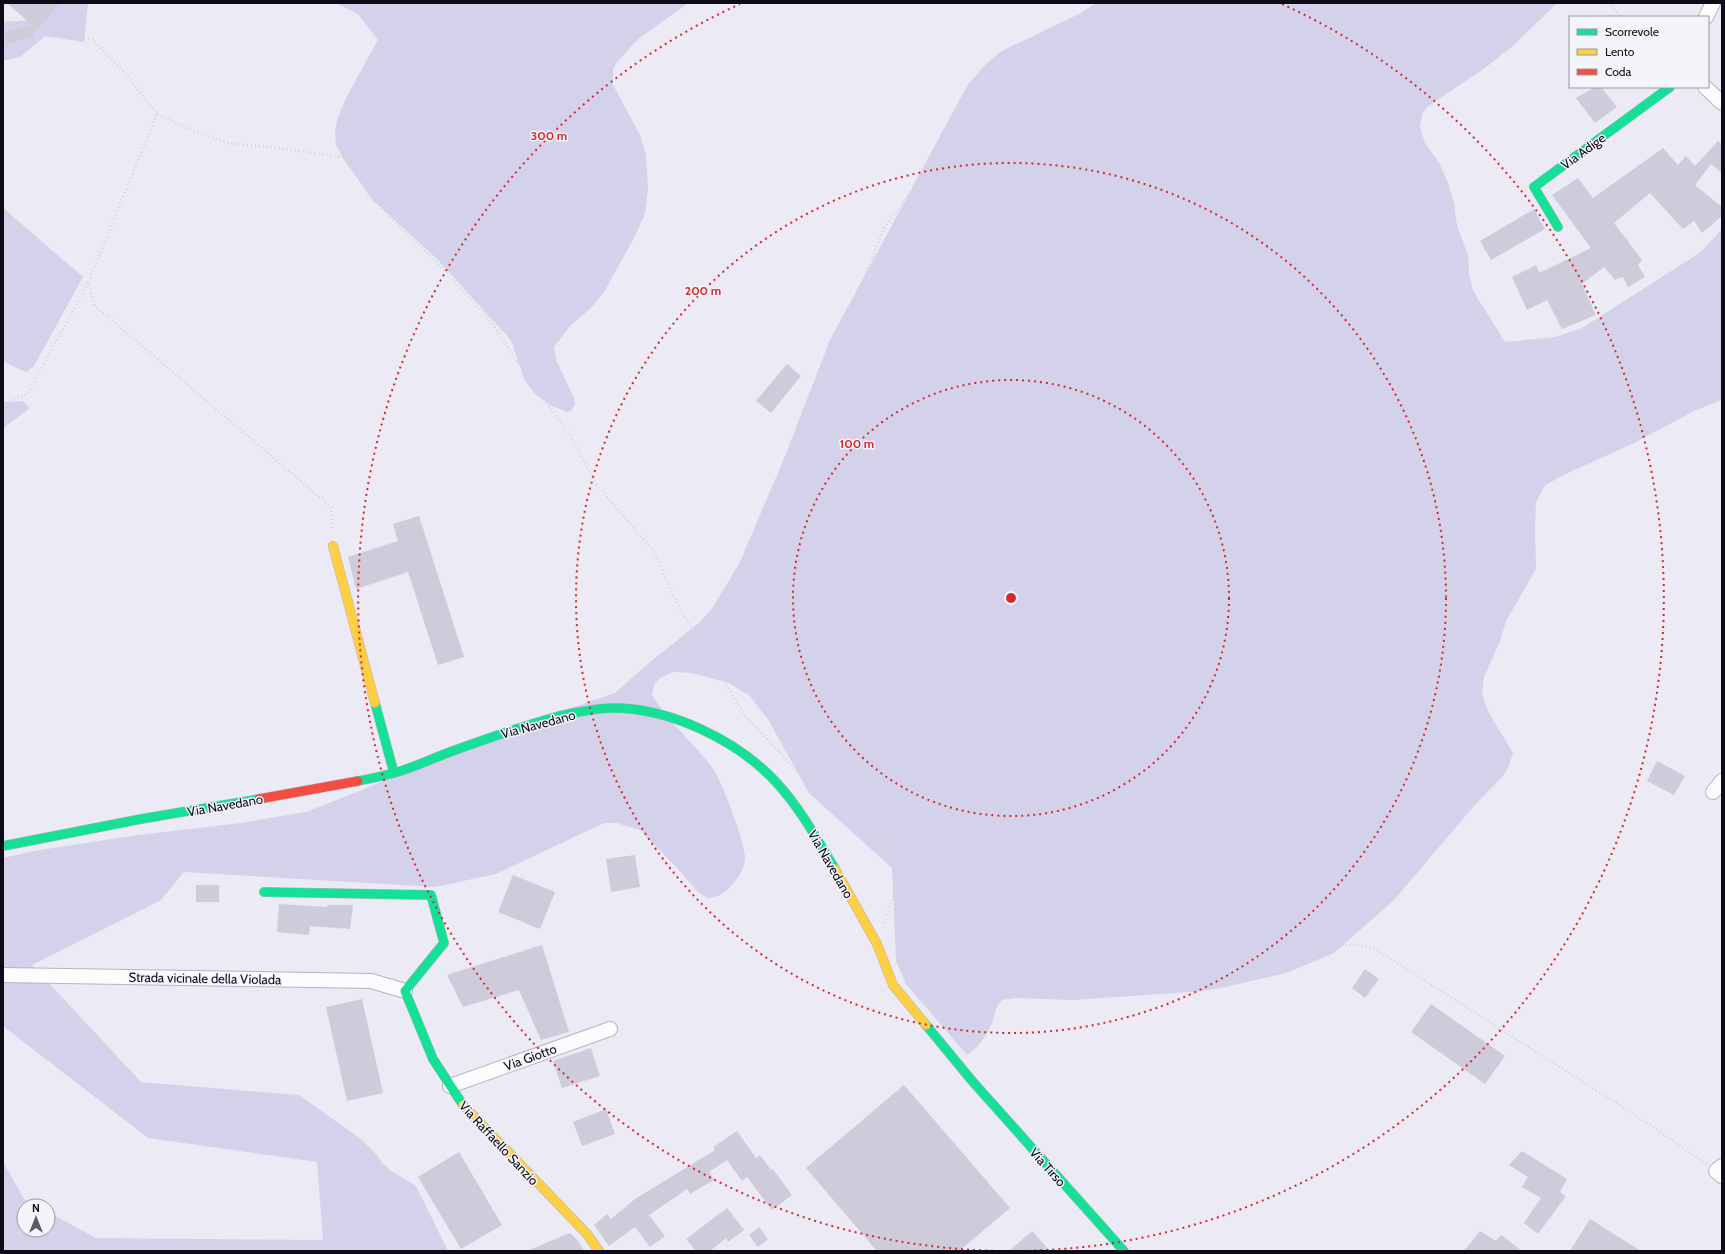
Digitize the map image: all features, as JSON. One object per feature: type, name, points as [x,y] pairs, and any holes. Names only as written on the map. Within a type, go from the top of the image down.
[{"type":"street","points":[[1706,16],[1713,3]]},
{"type":"street","name":"Via Adige","points":[[1558,227],[1534,187],[1669,88]]},
{"type":"street","points":[[1706,88],[1722,103]]},
{"type":"street","points":[[333,546],[394,773]]},
{"type":"street","name":"Via Navedano","points":[[3,846],[141,819],[340,785],[394,773],[482,740],[560,716],[612,708],[645,711],[670,717],[723,739],[752,761],[774,781],[796,806],[878,944],[893,985],[973,1082]]},
{"type":"street","points":[[1713,792],[1722,781]]},
{"type":"street","points":[[264,892],[431,895],[444,943],[405,991]]},
{"type":"street","name":"Strada vicinale della Violada","points":[[3,976],[371,981],[405,991]]},
{"type":"street","name":"Via Raffaello Sanzio","points":[[405,991],[433,1059],[460,1102],[587,1234],[600,1251]]},
{"type":"street","name":"Via Giotto","points":[[450,1086],[610,1029]]},
{"type":"street","name":"Via Tirso","points":[[973,1082],[1124,1251]]},
{"type":"path","points":[[53,30],[92,39],[125,73],[157,114],[227,143],[270,146],[350,158],[373,159],[391,151],[439,71],[468,13],[475,3]]},
{"type":"path","points":[[612,708],[617,692],[694,634],[730,613],[751,586],[822,384],[884,228],[997,76],[1061,32],[1110,3]]},
{"type":"path","points":[[878,944],[897,886],[892,829],[899,762],[919,699],[1086,489],[1322,186],[1486,49],[1534,3]]},
{"type":"path","points":[[1608,3],[1620,16]]},
{"type":"path","points":[[997,76],[1244,287]]},
{"type":"path","points":[[3,405],[28,394],[88,283],[157,114]]},
{"type":"path","points":[[350,158],[368,195],[440,266],[488,317],[520,366],[570,435],[596,484],[654,552],[676,601],[694,634],[746,717],[806,780],[859,832],[875,837],[892,829]]},
{"type":"path","points":[[88,283],[95,306],[331,507],[333,546]]},
{"type":"path","points":[[1002,593],[1033,636],[1064,688],[1099,715],[1128,734],[1175,772],[1196,829],[1204,895],[1215,939],[1262,934],[1270,960],[1354,944],[1374,948],[1720,1171]]},
{"type":"shaded area","points":[[49,3],[88,3],[84,42],[45,36],[20,57],[3,61],[3,22],[43,19]]},
{"type":"shaded area","points":[[336,3],[688,3],[637,40],[617,62],[613,69],[613,85],[640,135],[646,155],[648,190],[645,213],[634,238],[604,292],[591,308],[571,325],[554,347],[556,360],[574,398],[575,404],[571,411],[567,412],[552,406],[536,395],[525,381],[511,340],[437,259],[374,201],[344,160],[336,145],[335,133],[337,120],[346,98],[378,40],[358,14]]},
{"type":"shaded area","points":[[1096,3],[1557,3],[1514,45],[1485,68],[1427,107],[1422,114],[1420,127],[1425,143],[1440,164],[1448,183],[1454,203],[1457,226],[1468,255],[1469,273],[1473,291],[1505,342],[1555,337],[1582,328],[1701,252],[1722,229],[1722,400],[1694,411],[1632,444],[1545,485],[1536,502],[1536,569],[1506,621],[1500,641],[1484,677],[1482,694],[1489,713],[1513,753],[1509,766],[1503,776],[1474,806],[1394,900],[1334,953],[1286,973],[1203,991],[1073,1000],[1015,998],[1002,1000],[997,1007],[986,1035],[967,1055],[906,984],[896,961],[892,868],[809,793],[769,721],[750,696],[729,683],[692,673],[673,672],[660,678],[655,683],[652,694],[666,715],[700,752],[715,772],[723,789],[742,841],[745,859],[740,875],[728,889],[720,895],[708,898],[698,892],[640,830],[617,823],[604,823],[496,874],[435,887],[184,872],[161,900],[32,965],[141,1082],[299,1095],[362,1140],[376,1154],[383,1164],[416,1186],[448,1251],[3,1251],[3,1162],[23,1198],[16,1198],[16,1238],[56,1238],[56,1216],[96,1238],[323,1240],[317,1162],[148,1138],[3,1026],[3,858],[34,851],[131,836],[241,823],[306,812],[362,790],[486,737],[615,693],[644,667],[700,622],[713,607],[739,564],[783,461],[830,340],[967,86],[985,65],[1000,52],[1079,14]]},
{"type":"shaded area","points":[[3,208],[83,277],[34,366],[26,372],[6,363],[3,360]]},
{"type":"shaded area","points":[[23,401],[29,408],[3,428],[3,402]]},
{"type":"building","points":[[7,3],[60,3],[33,34],[33,37],[7,44],[4,32],[32,25]]},
{"type":"building","points":[[1593,88],[1602,88],[1617,107],[1595,123],[1576,98]]},
{"type":"building","points":[[1718,141],[1722,144],[1722,173],[1711,164],[1695,185],[1722,207],[1722,216],[1702,233],[1694,221],[1683,229],[1650,193],[1614,223],[1642,260],[1638,265],[1645,277],[1628,287],[1623,277],[1615,280],[1604,267],[1582,284],[1596,315],[1562,329],[1547,300],[1527,310],[1512,277],[1536,265],[1539,273],[1591,248],[1552,195],[1578,178],[1593,198],[1663,148],[1678,165],[1686,156],[1695,166]]},
{"type":"building","points":[[1534,209],[1545,229],[1491,260],[1480,241]]},
{"type":"building","points":[[787,364],[801,376],[771,413],[756,401]]},
{"type":"building","points":[[419,516],[464,657],[438,665],[408,572],[356,589],[348,557],[398,541],[393,524]]},
{"type":"building","points":[[1657,761],[1685,776],[1674,795],[1647,781]]},
{"type":"building","points":[[635,855],[640,887],[611,892],[606,859]]},
{"type":"building","points":[[513,875],[555,892],[540,929],[498,912]]},
{"type":"building","points":[[196,885],[219,885],[219,902],[196,902]]},
{"type":"building","points":[[279,904],[327,907],[327,905],[353,905],[350,929],[310,926],[309,935],[277,932]]},
{"type":"building","points":[[542,945],[569,1032],[541,1040],[519,990],[463,1007],[447,975]]},
{"type":"building","points":[[1365,969],[1379,979],[1365,998],[1352,988]]},
{"type":"building","points":[[362,999],[383,1093],[347,1101],[326,1007]]},
{"type":"building","points":[[1431,1004],[1505,1056],[1485,1084],[1411,1032]]},
{"type":"building","points":[[591,1048],[600,1076],[562,1088],[553,1061]]},
{"type":"building","points":[[904,1085],[1010,1208],[959,1251],[877,1251],[806,1168]]},
{"type":"building","points":[[606,1109],[615,1134],[582,1146],[573,1122]]},
{"type":"building","points":[[737,1131],[756,1158],[760,1155],[771,1170],[772,1168],[792,1195],[772,1210],[747,1177],[742,1181],[727,1160],[709,1172],[714,1180],[690,1194],[687,1189],[649,1215],[665,1236],[650,1247],[635,1227],[609,1246],[594,1225],[607,1214],[611,1219],[635,1199],[715,1150],[713,1147]]},
{"type":"building","points":[[1522,1151],[1567,1179],[1560,1192],[1566,1196],[1538,1234],[1524,1223],[1541,1198],[1522,1187],[1528,1177],[1509,1165]]},
{"type":"building","points":[[459,1152],[502,1225],[461,1249],[418,1177]]},
{"type":"building","points":[[727,1208],[744,1230],[728,1242],[726,1238],[710,1251],[696,1251],[686,1239]]},
{"type":"building","points":[[1590,1219],[1641,1251],[1570,1251]]},
{"type":"building","points":[[759,1227],[768,1239],[758,1247],[749,1235]]},
{"type":"building","points":[[1032,1231],[1050,1251],[1009,1251]]},
{"type":"building","points":[[1480,1231],[1496,1241],[1501,1235],[1522,1251],[1464,1251]]},
{"type":"building","points":[[570,1233],[578,1241],[584,1251],[527,1251]]},
{"type":"traffic: fast","points":[[1558,227],[1534,187],[1669,88]]},
{"type":"traffic: fast","points":[[375,703],[394,773]]},
{"type":"traffic: fast","points":[[358,781],[401,771],[450,752],[559,716],[607,708],[635,709],[679,720],[701,729],[722,740],[760,767],[776,782],[793,802],[835,869]]},
{"type":"traffic: fast","points":[[3,846],[141,819],[259,799]]},
{"type":"traffic: fast","points":[[264,892],[431,895],[444,943],[405,991],[433,1059],[463,1105]]},
{"type":"traffic: fast","points":[[926,1025],[973,1082],[1124,1251]]},
{"type":"traffic: slow","points":[[333,546],[375,703]]},
{"type":"traffic: slow","points":[[835,869],[877,944],[893,985],[926,1025]]},
{"type":"traffic: slow","points":[[463,1105],[587,1234],[599,1251]]},
{"type":"traffic: jam","points":[[259,799],[358,781]]}]
